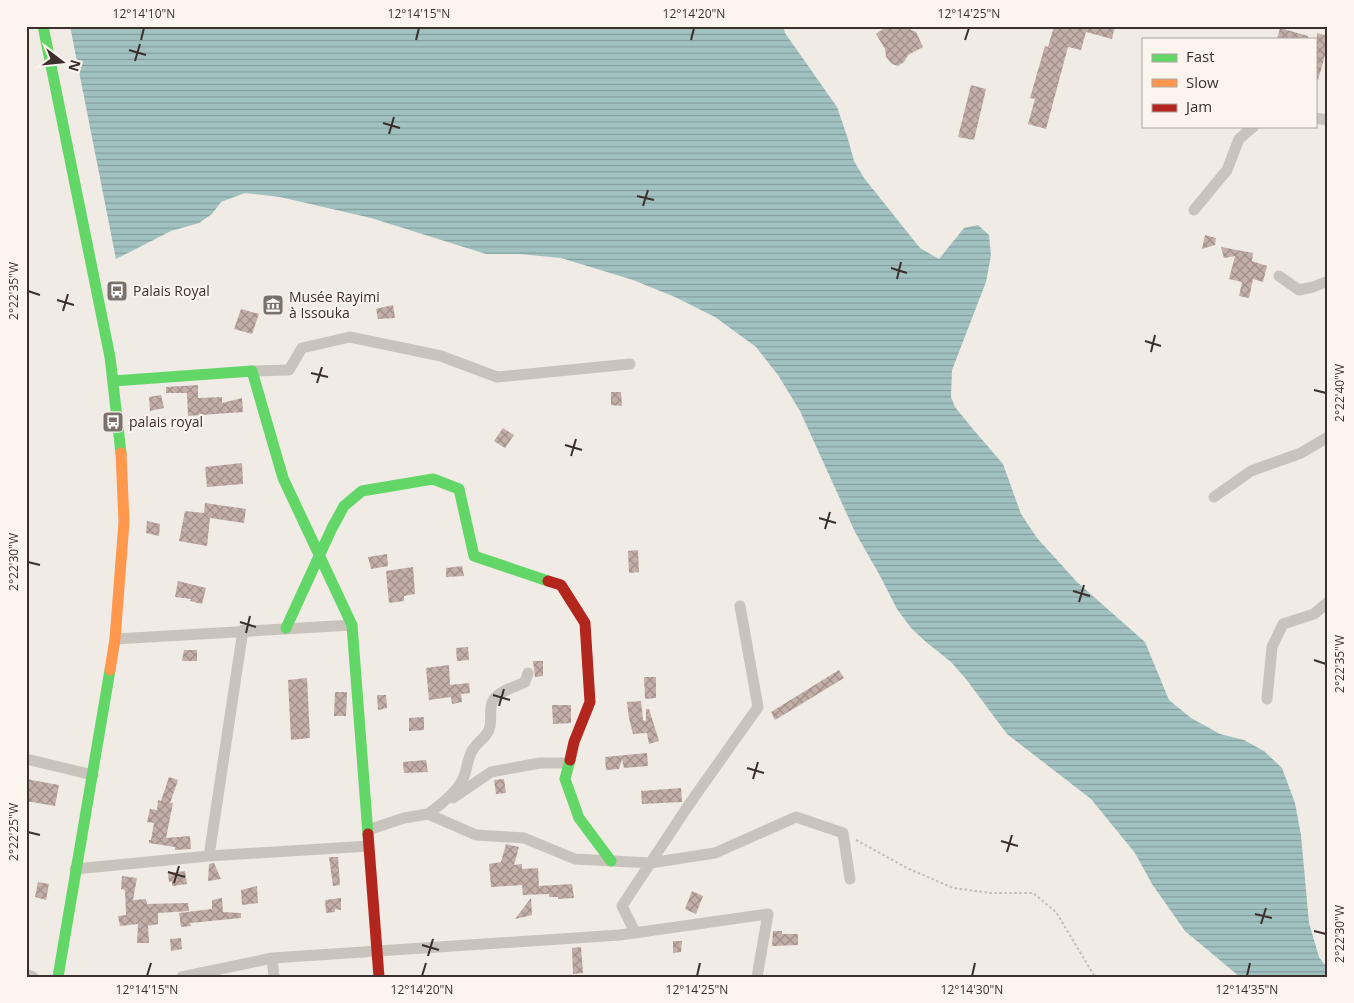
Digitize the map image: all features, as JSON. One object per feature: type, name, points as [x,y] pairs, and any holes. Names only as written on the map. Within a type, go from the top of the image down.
[{"type":"street","points":[[44,26],[100,302],[113,381],[120,442],[124,522],[115,639],[58,977]]},
{"type":"street","points":[[1194,210],[1227,170],[1239,139],[1252,128]]},
{"type":"street","points":[[1279,276],[1299,290],[1313,288],[1328,281]]},
{"type":"street","points":[[113,381],[289,370],[302,348],[350,338],[441,356],[497,377],[630,364]]},
{"type":"street","points":[[252,371],[283,478],[352,624],[379,977]]},
{"type":"street","points":[[1214,497],[1252,471],[1301,453],[1328,437]]},
{"type":"street","points":[[286,628],[344,506],[362,491],[433,479],[459,489],[474,556],[561,585],[585,623],[590,702],[574,742],[565,779],[579,818],[611,861]]},
{"type":"street","points":[[1267,700],[1272,647],[1283,624],[1314,614],[1328,602]]},
{"type":"street","points":[[635,932],[622,906],[688,806],[758,708],[740,606]]},
{"type":"street","points":[[115,639],[352,624]]},
{"type":"street","points":[[209,856],[243,630]]},
{"type":"street","points":[[428,814],[452,794],[464,778],[470,754],[478,741],[488,732],[490,711],[494,699],[505,690],[525,682],[528,674]]},
{"type":"street","points":[[26,759],[93,775]]},
{"type":"street","points":[[368,830],[404,818],[428,814],[491,772],[540,763],[569,763]]},
{"type":"street","points":[[428,814],[476,836],[524,838],[575,859],[650,863],[715,853],[796,817],[843,833],[850,879]]},
{"type":"street","points":[[75,869],[209,856],[369,846]]},
{"type":"street","points":[[182,977],[272,958],[620,935],[768,914],[757,977]]},
{"type":"street","points":[[272,958],[274,977]]},
{"type":"street","points":[[26,974],[33,977]]},
{"type":"path","points":[[843,833],[907,868],[953,888],[990,893],[1033,893],[1056,912],[1095,977]]},
{"type":"water","points":[[70,26],[783,26],[785,33],[837,107],[854,161],[864,178],[920,248],[939,259],[964,228],[978,225],[989,235],[991,255],[986,282],[952,370],[951,397],[955,407],[1003,464],[1021,514],[1037,538],[1077,582],[1145,642],[1169,700],[1191,718],[1220,734],[1244,740],[1264,751],[1282,768],[1295,803],[1301,835],[1309,923],[1319,957],[1328,969],[1328,977],[1240,977],[1185,931],[1152,884],[1135,853],[1091,799],[1007,734],[951,662],[911,628],[897,609],[855,532],[800,411],[778,375],[756,347],[715,317],[675,297],[633,280],[561,258],[520,254],[486,254],[371,218],[280,197],[245,193],[221,202],[212,214],[199,223],[171,231],[116,259]]},
{"type":"building","points":[[887,26],[903,26],[916,32],[923,47],[908,55],[904,62],[898,66],[892,64],[886,57],[885,49],[876,34]]},
{"type":"building","points":[[1054,26],[1115,26],[1112,39],[1086,32],[1081,50],[1068,47],[1046,129],[1028,124],[1035,99],[1030,98],[1045,46],[1048,47]]},
{"type":"building","points":[[1280,28],[1308,36],[1308,38],[1277,38]]},
{"type":"building","points":[[1317,33],[1328,36],[1328,45],[1318,80],[1316,79]]},
{"type":"building","points":[[971,85],[986,89],[974,140],[958,137]]},
{"type":"building","points":[[1205,235],[1216,238],[1215,245],[1202,249]]},
{"type":"building","points":[[1221,247],[1253,253],[1252,261],[1267,266],[1263,282],[1253,279],[1249,298],[1239,296],[1242,282],[1229,279],[1235,256],[1224,258]]},
{"type":"building","points":[[393,305],[395,318],[378,319],[376,309]]},
{"type":"building","points":[[241,309],[259,314],[252,334],[234,329]]},
{"type":"building","points":[[198,385],[198,398],[222,397],[222,403],[242,398],[243,412],[188,416],[187,393],[166,393],[166,387]]},
{"type":"building","points":[[611,392],[621,392],[622,406],[611,405]]},
{"type":"building","points":[[161,395],[164,408],[150,411],[149,397]]},
{"type":"building","points":[[503,428],[514,435],[505,448],[494,441]]},
{"type":"building","points":[[242,463],[243,484],[207,487],[205,467]]},
{"type":"building","points":[[205,503],[246,509],[244,523],[210,518],[207,546],[179,541],[185,511],[204,513]]},
{"type":"building","points":[[147,521],[160,524],[159,536],[146,533]]},
{"type":"building","points":[[638,550],[639,572],[629,573],[628,551]]},
{"type":"building","points":[[387,554],[388,566],[371,569],[368,557]]},
{"type":"building","points":[[462,566],[464,576],[446,577],[446,568]]},
{"type":"building","points":[[413,567],[415,594],[404,596],[404,601],[389,603],[386,571]]},
{"type":"building","points":[[178,581],[206,588],[202,604],[190,601],[191,599],[175,597]]},
{"type":"building","points":[[468,647],[469,660],[457,661],[456,648]]},
{"type":"building","points":[[184,650],[197,650],[197,661],[182,661]]},
{"type":"building","points":[[533,661],[543,661],[543,676],[535,677]]},
{"type":"building","points":[[449,665],[450,685],[469,683],[470,693],[461,694],[462,702],[452,704],[451,697],[429,700],[426,668]]},
{"type":"building","points":[[839,670],[844,678],[775,720],[771,712]]},
{"type":"building","points":[[644,677],[656,677],[656,698],[645,699]]},
{"type":"building","points":[[307,678],[310,738],[291,740],[288,680]]},
{"type":"building","points":[[335,692],[347,692],[346,716],[334,716]]},
{"type":"building","points":[[377,695],[386,695],[387,708],[378,710]]},
{"type":"building","points":[[641,701],[643,720],[646,721],[646,709],[649,709],[659,741],[649,744],[647,733],[633,734],[627,702]]},
{"type":"building","points":[[552,705],[571,705],[571,723],[553,724]]},
{"type":"building","points":[[424,717],[424,730],[409,731],[409,718]]},
{"type":"building","points":[[647,753],[648,766],[624,768],[622,759],[619,769],[606,770],[605,757]]},
{"type":"building","points":[[426,760],[428,772],[404,773],[403,762]]},
{"type":"building","points":[[169,777],[178,780],[170,803],[173,803],[166,838],[190,836],[191,849],[175,850],[175,847],[149,843],[154,823],[147,822],[150,809],[157,810],[158,800],[161,801]]},
{"type":"building","points":[[26,779],[59,785],[55,806],[26,801]]},
{"type":"building","points":[[504,779],[506,793],[496,794],[494,780]]},
{"type":"building","points":[[681,788],[682,802],[642,804],[641,791]]},
{"type":"building","points":[[506,844],[519,847],[514,865],[522,864],[522,869],[538,868],[539,886],[572,884],[574,898],[558,899],[558,897],[549,897],[549,894],[523,895],[522,885],[491,887],[489,864],[501,862]]},
{"type":"building","points":[[329,857],[338,857],[340,885],[333,886]]},
{"type":"building","points":[[214,863],[221,879],[208,881],[209,864]]},
{"type":"building","points":[[185,871],[187,884],[172,886],[172,881],[169,882],[168,873]]},
{"type":"building","points":[[122,876],[137,878],[133,900],[146,899],[147,904],[188,903],[189,911],[158,913],[158,924],[148,926],[149,943],[137,943],[138,924],[120,926],[118,916],[126,915],[125,890],[121,889]]},
{"type":"building","points":[[38,882],[49,884],[46,900],[35,897]]},
{"type":"building","points":[[257,886],[258,903],[242,905],[241,890]]},
{"type":"building","points":[[692,891],[703,896],[696,914],[685,909]]},
{"type":"building","points":[[222,898],[223,912],[241,913],[241,918],[190,923],[191,926],[181,927],[179,913],[212,909],[212,900]]},
{"type":"building","points":[[341,898],[341,910],[335,909],[335,912],[326,913],[325,900]]},
{"type":"building","points":[[531,898],[532,915],[515,919]]},
{"type":"building","points":[[773,931],[782,931],[782,934],[798,934],[798,945],[772,946]]},
{"type":"building","points":[[181,938],[182,949],[171,951],[170,939]]},
{"type":"building","points":[[673,941],[682,941],[681,952],[673,953]]},
{"type":"building","points":[[581,947],[583,973],[573,974],[572,948]]},
{"type":"traffic: fast","points":[[43,26],[110,357],[121,453]]},
{"type":"traffic: fast","points":[[113,381],[252,371],[283,478],[352,625],[368,834]]},
{"type":"traffic: fast","points":[[286,628],[344,506],[362,491],[433,479],[459,489],[474,556],[548,581]]},
{"type":"traffic: fast","points":[[58,977],[110,670]]},
{"type":"traffic: fast","points":[[570,760],[565,779],[579,818],[611,861]]},
{"type":"traffic: slow","points":[[110,670],[115,639],[124,522],[121,453]]},
{"type":"traffic: jam","points":[[548,581],[561,585],[585,623],[590,702],[574,742],[570,760]]},
{"type":"traffic: jam","points":[[368,834],[379,977]]},
{"type":"place","name":"Palais Royal","points":[[117,291]]},
{"type":"place","name":"Musée Rayimi à Issouka","points":[[273,305]]},
{"type":"place","name":"palais royal","points":[[113,422]]}]
